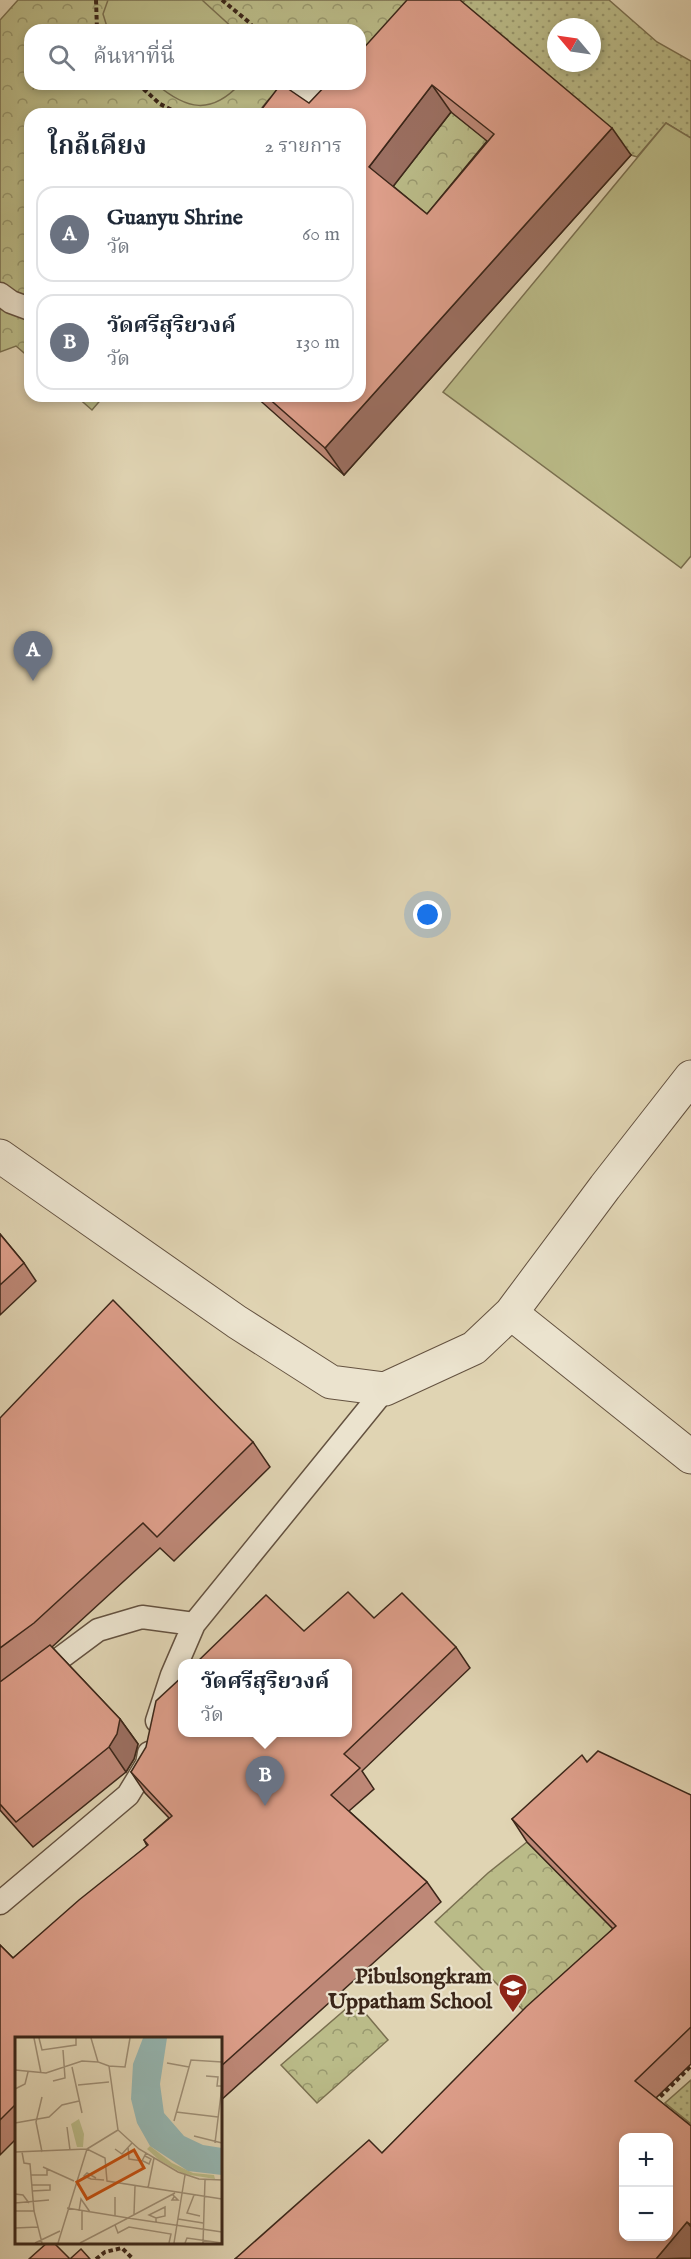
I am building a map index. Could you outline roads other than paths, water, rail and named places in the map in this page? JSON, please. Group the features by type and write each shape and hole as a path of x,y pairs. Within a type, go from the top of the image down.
{"street":[{"path":"5,1166 237,1323 331,1382 385,1389 474,1348 511,1313 605,1186 691,1077"},
{"path":"511,1313 691,1457"}],"lane":[{"path":"278,108 287,99 299,96 331,101 344,97 350,90"},
{"path":"0,294 11,302 24,307"},
{"path":"179,1659 194,1624 385,1389"},
{"path":"0,1703 98,1630 142,1617 194,1624"},
{"path":"0,1903 128,1795 147,1764 157,1721 178,1662"}],"place":[{"name":"Guanyu Shrine","path":"33,681"},
{"name":"วัดศรีสุริยวงค์","path":"265,1806"},
{"name":"Pibulsongkram Uppatham School","path":"513,2014"}]}
